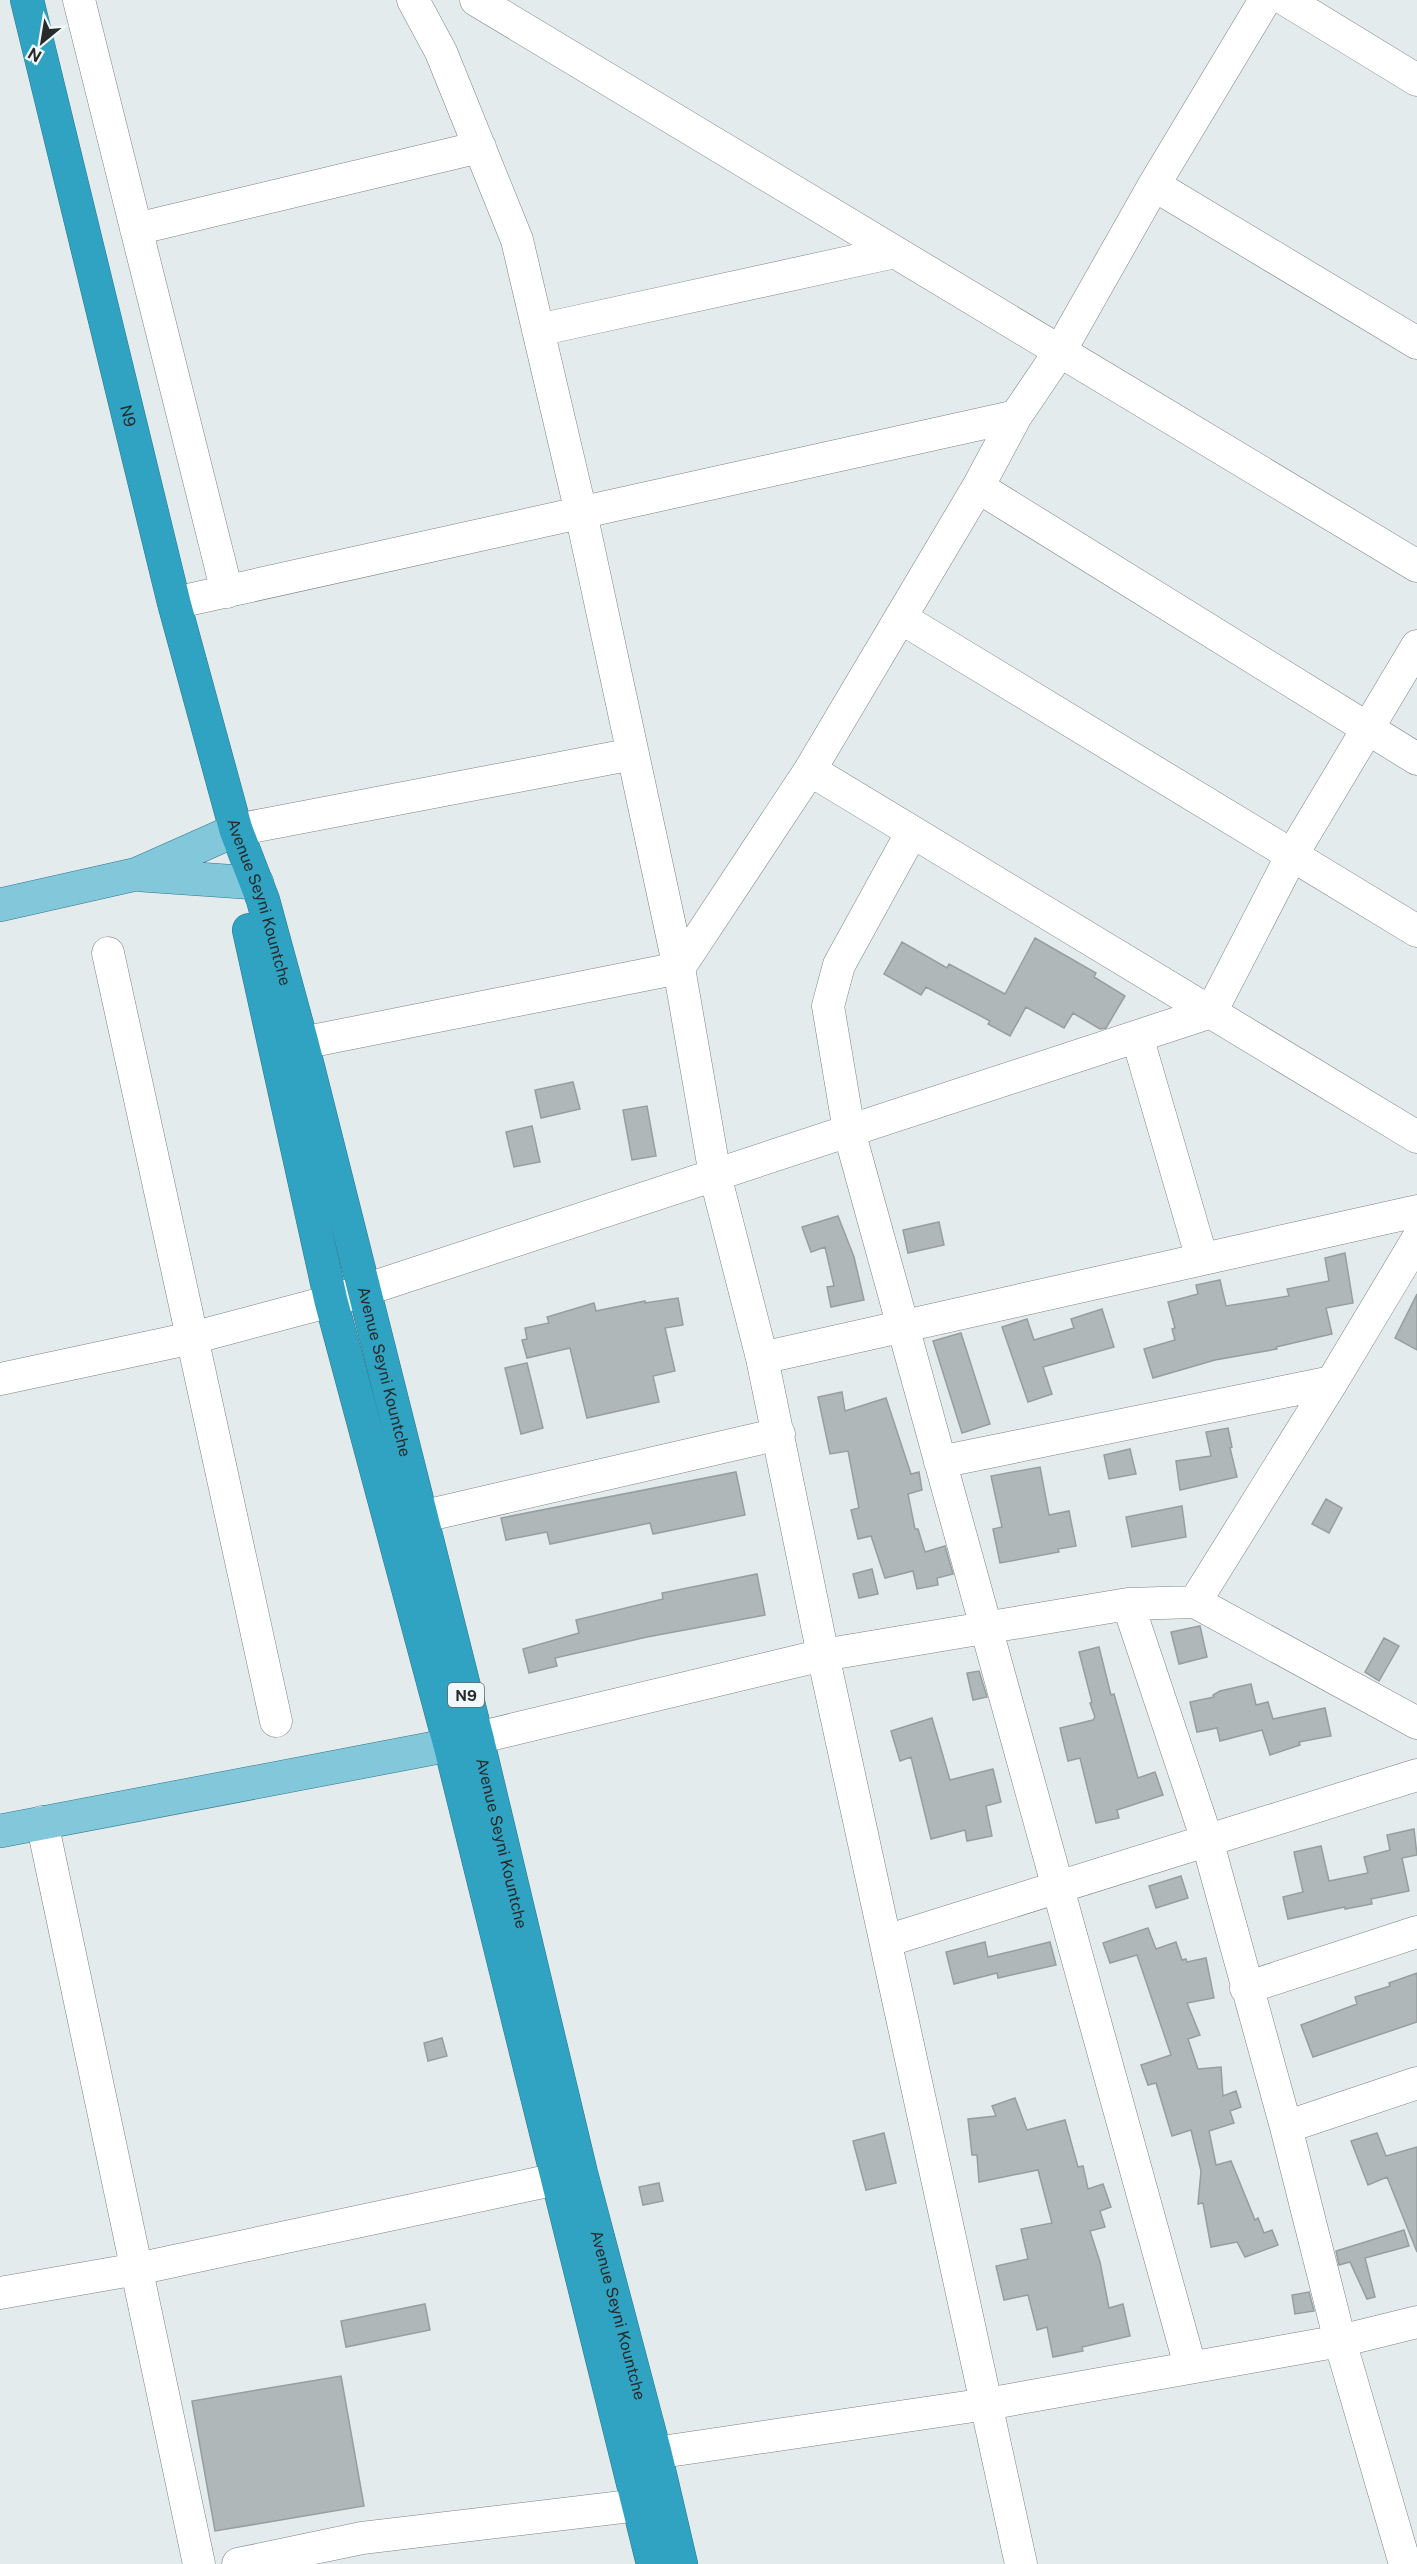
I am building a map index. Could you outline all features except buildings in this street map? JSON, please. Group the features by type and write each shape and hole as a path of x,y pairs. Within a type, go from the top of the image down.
{"highway":[{"name":"N9","path":"27,0 174,603 236,830"},
{"name":"Avenue Seyni Kountche","path":"236,830 331,1301 463,1741 581,2172 641,2456 639,2505 653,2564"},
{"name":"Avenue Seyni Kountche","path":"248,883 303,1043 420,1517 463,1741 557,2179 641,2456 681,2564"}],"main road":[{"path":"0,905 136,874 236,830"},
{"path":"136,874 248,883"},
{"path":"0,1831 463,1741"}],"street":[{"path":"79,0 227,592"},
{"path":"413,0 441,52 517,240 581,513 679,968 716,1175 779,1434 823,1655 1021,2564"},
{"path":"476,0 1417,566"},
{"path":"303,1043 679,968 810,770 978,487 1016,416 1060,351 1154,185 1265,0"},
{"path":"1286,0 1417,80"},
{"path":"136,229 480,147"},
{"path":"1154,185 1417,343"},
{"path":"538,330 895,252"},
{"path":"174,603 1016,416"},
{"path":"978,487 1417,759"},
{"path":"901,618 1417,931"},
{"path":"0,1379 192,1338 331,1301 1210,1012 1292,855 1417,646"},
{"path":"236,830 633,754"},
{"path":"810,770 1417,1137"},
{"path":"912,831 839,965 828,1006 849,1131 1190,2366"},
{"path":"108,953 276,1720"},
{"path":"1137,1036 1202,1259"},
{"path":"762,1358 1417,1211"},
{"path":"1195,1602 1417,1240"},
{"path":"940,1462 1332,1382"},
{"path":"420,1517 779,1434"},
{"path":"463,1741 823,1655 1128,1604 1195,1602 1417,1723"},
{"path":"1128,1604 1207,1840 1286,2127 1340,2341 1405,2564"},
{"path":"886,1941 1417,1775"},
{"path":"42,1822 199,2564"},
{"path":"1246,1988 1417,1932"},
{"path":"1286,2127 1417,2083"},
{"path":"0,2293 137,2269 557,2179"},
{"path":"641,2456 987,2404 1340,2341 1417,2322"},
{"path":"238,2564 357,2551 639,2505"}]}
